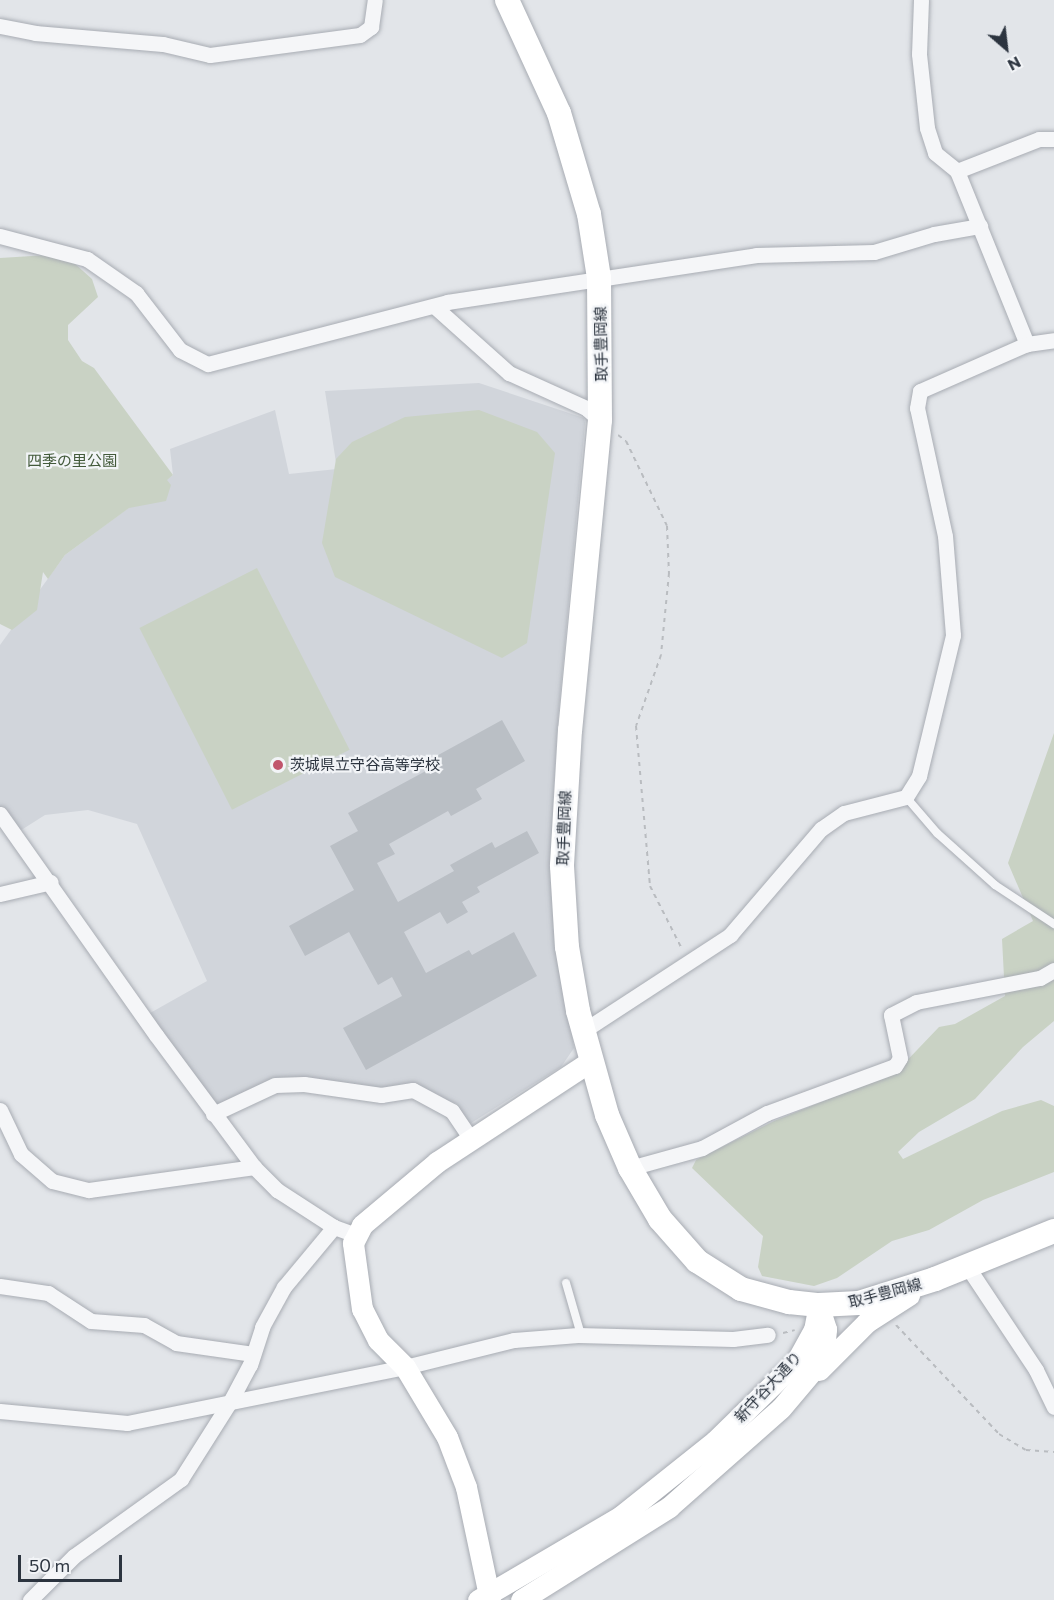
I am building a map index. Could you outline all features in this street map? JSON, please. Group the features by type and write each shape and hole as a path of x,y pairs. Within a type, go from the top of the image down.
{"main road":[{"name":"取手豊岡線","path":"507,0 560,113 589,214 599,278 600,420 562,826 567,947 583,1030 607,1115 630,1168 675,1240 722,1280 759,1295 819,1305 859,1303 936,1279 1054,1231"}],"street":[{"path":"0,26 35,33 163,44 210,55 360,34 371,27 375,0"},
{"path":"921,0 919,54 927,128 935,153 957,171 1027,344"},
{"path":"957,171 1039,139 1054,139"},
{"path":"0,236 87,259 136,293 180,350 208,364 434,306 599,278 756,255 874,252 980,226"},
{"path":"434,306 508,373 586,408 600,420"},
{"path":"583,1030 730,935 821,829 844,813 906,797 920,776 953,635 945,536 917,408 920,391 1027,344 1054,340"},
{"path":"0,814 51,882 213,1114 254,1167 277,1190 334,1227 356,1234"},
{"path":"0,894 51,882"},
{"path":"630,1168 702,1148 766,1113 895,1066 900,1058 891,1015 916,1002 1040,978 1054,970"},
{"path":"486,1598 466,1487 447,1437 405,1367 378,1340 362,1309 353,1254 356,1234 362,1225 470,1138 591,1061"},
{"path":"213,1114 275,1085 303,1084 381,1095 413,1090 452,1111 470,1138"},
{"path":"0,1110 21,1155 52,1181 89,1190 254,1167"},
{"path":"30,1600 74,1556 182,1479 231,1400 254,1354 262,1327 284,1287 334,1227"},
{"path":"967,1266 1036,1370 1054,1407"},
{"path":"795,1394 880,1312 936,1279"},
{"path":"0,1286 48,1293 91,1321 144,1324 176,1343 254,1354"},
{"name":"新守谷大通り","path":"521,1600 669,1507 795,1394 824,1349 826,1329 819,1305"},
{"name":"新守谷大通り","path":"486,1598 621,1516 715,1441 796,1362 814,1330 819,1305"},
{"path":"0,1411 127,1423 231,1400 405,1367 514,1340 581,1335 733,1339 768,1335"}],"lane":[{"path":"906,797 938,833 995,885 1054,924"},
{"path":"566,1283 581,1335"}],"path":[{"path":"600,420 626,441 667,526 669,573 661,655 636,726 650,886 689,963"},
{"path":"880,1312 900,1328 999,1434 1026,1450 1054,1452"}],"shaded area":[{"name":"茨城県立守谷高等学校","path":"479,383 584,418 585,423 558,720 552,822 552,901 574,1048 561,1067 468,1125 457,1104 413,1090 275,1085 213,1114 143,1017 207,981 137,824 88,810 45,815 15,834 0,814 0,645 65,555 173,475 170,449 275,410 289,474 337,469 325,391"}],"green space":[{"name":"四季の里公園","path":"64,254 92,279 98,297 68,325 68,340 82,361 94,368 173,475 167,480 171,485 166,501 129,508 65,555 48,579 43,572 37,610 12,630 0,624 0,258"},
{"path":"479,410 537,432 555,453 527,643 502,658 335,577 322,543 336,459 352,442 405,417"},
{"path":"257,568 350,750 232,810 139,628"},
{"path":"1054,733 1054,1021 1023,1047 975,1099 919,1132 898,1152 903,1159 1002,1111 1041,1100 1054,1106 1054,1172 983,1200 929,1230 892,1241 837,1278 814,1286 762,1276 758,1267 763,1236 692,1168 696,1160 774,1121 896,1072 939,1027 955,1024 1005,996 1002,939 1033,921 1008,863"}],"building":[{"path":"502,720 525,761 476,789 482,799 451,816 448,811 389,844 395,854 377,863 398,902 454,871 450,865 492,842 495,848 527,831 539,853 477,887 480,892 462,902 468,912 447,924 440,912 404,932 426,973 469,950 472,955 514,932 537,976 366,1070 343,1028 402,996 392,977 378,985 349,932 305,956 289,926 354,890 330,846 358,831 348,813 435,766 431,759"}],"place":[{"name":"茨城県立守谷高等学校","path":"278,765"}]}
